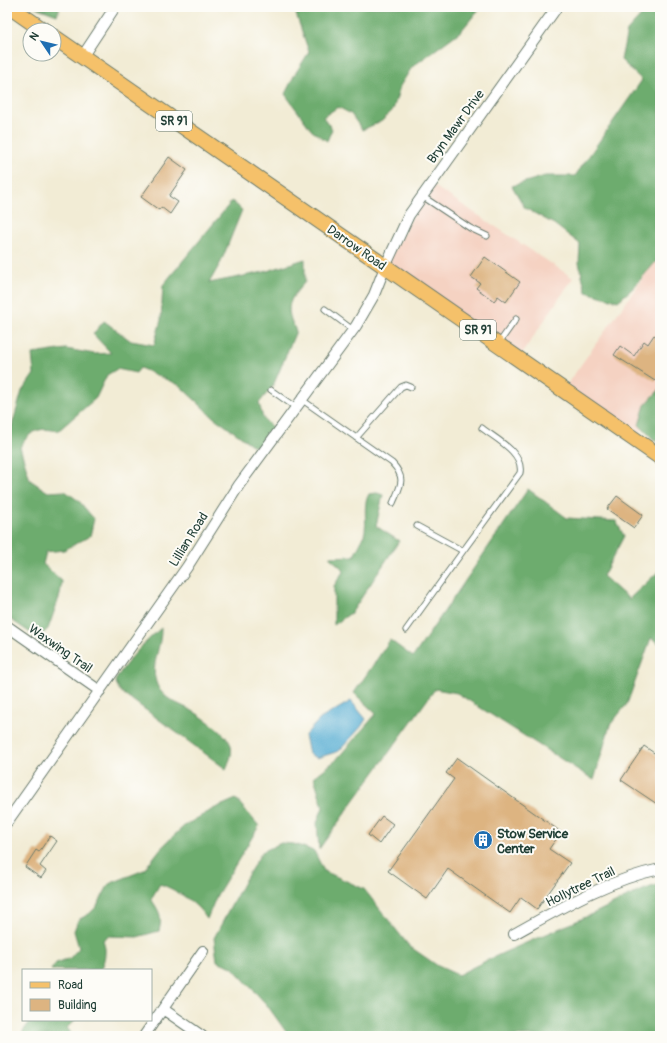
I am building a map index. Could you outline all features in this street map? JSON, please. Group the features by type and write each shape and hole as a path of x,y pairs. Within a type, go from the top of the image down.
{"main road":[{"path":"10,7 32,22"},
{"name":"Darrow Road","path":"62,43 660,457"}],"street":[{"path":"82,57 115,7"},
{"name":"Bryn Mawr Drive","path":"385,267 409,215 557,7"},
{"name":"Lillian Road","path":"7,822 187,567 228,500 353,330 374,295 385,267"},
{"name":"Waxwing Trail","path":"7,626 100,691"},
{"name":"Hollytree Trail","path":"514,934 582,897 619,880 660,869"},
{"path":"144,1036 203,951"},
{"path":"162,1009 202,1036"}],"lane":[{"path":"422,196 470,228 487,236"},
{"path":"325,308 353,330"},
{"path":"498,344 516,319"},
{"path":"356,438 402,388 406,385 412,387"},
{"path":"271,390 298,403 356,438 399,470 402,476 401,484 393,503"},
{"path":"406,630 520,473 521,467 519,459 482,428"},
{"path":"417,526 463,551"}],"shaded area":[{"path":"431,184 573,278 519,358 385,267"},
{"path":"660,254 660,403 635,440 563,390"}],"green space":[{"path":"35,7 60,7 57,15"},
{"path":"481,7 461,31 412,67 400,86 393,110 382,121 362,130 351,114 338,107 323,117 332,129 327,141 312,131 285,94 295,74 309,52 294,8"},
{"path":"649,7 660,7 660,257 632,289 618,301 586,292 579,263 580,244 554,224 525,208 512,186 545,176 575,176 642,80 621,60 627,31"},
{"path":"232,201 242,210 221,262 209,283 264,272 305,259 305,282 295,294 289,310 292,323 296,331 273,386 259,403 263,418 274,429 266,443 255,447 213,417 179,385 140,368 136,373 117,369 107,375 96,398 58,431 45,429 32,433 20,447 30,480 48,492 65,491 79,501 94,519 90,536 64,550 46,552 43,564 62,581 60,595 48,629 38,638 7,617 7,435 11,429 22,391 34,374 32,354 66,349 95,354 111,353 93,334 104,321 131,341 154,345 161,320 163,285"},
{"path":"660,389 660,442 653,439 639,425 645,405"},
{"path":"528,489 567,518 616,521 624,536 603,576 629,599 660,570 660,644 651,638 627,704 610,725 594,780 457,693 435,689 319,849 317,823 323,807 314,777 336,760 376,714 354,693 390,640 413,657"},
{"path":"377,493 383,495 376,526 399,541 352,612 334,625 334,586 344,570 329,557 354,556 364,535 367,498 369,494"},
{"path":"161,628 160,642 154,669 156,682 163,694 168,698 200,716 226,737 231,746 231,752 226,769 120,691 115,681 136,653"},
{"path":"236,799 259,826 217,895 207,919 192,902 160,884 151,899 160,914 161,921 159,931 137,937 108,936 103,940 105,955 100,969 52,969 56,963 70,958 79,948 74,931 78,920 89,914 97,906 109,884 144,870 161,848 184,826 213,809"},
{"path":"281,843 294,844 314,851 324,871 364,889 409,946 438,966 458,975 633,894 660,884 660,1036 289,1036 267,1005 232,967 217,961 214,938 246,878 262,852"},
{"path":"30,1021 74,1021 67,1028 71,1033 66,1036 20,1036"}],"water":[{"path":"351,701 366,719 361,727 339,751 317,758 309,754 305,735 320,719"}],"building":[{"path":"169,157 187,170 169,196 178,202 170,214 161,207 159,210 141,197"},
{"path":"485,257 520,282 506,302 498,296 494,301 476,288 480,283 471,277"},
{"path":"654,335 660,339 660,374 655,381 614,355 620,346 634,356 644,341 648,344"},
{"path":"617,496 643,515 634,528 607,509"},
{"path":"644,746 660,757 660,806 621,780"},
{"name":"Stow Service Center","path":"457,758 561,832 549,849 570,863 537,909 521,897 510,913 448,869 427,899 388,871 454,779 446,773"},
{"path":"382,816 393,824 379,844 368,835"},
{"path":"50,836 57,841 40,866 46,871 41,878 25,867 36,850 39,852"}],"place":[{"name":"Stow Service Center","path":"483,840"}]}
